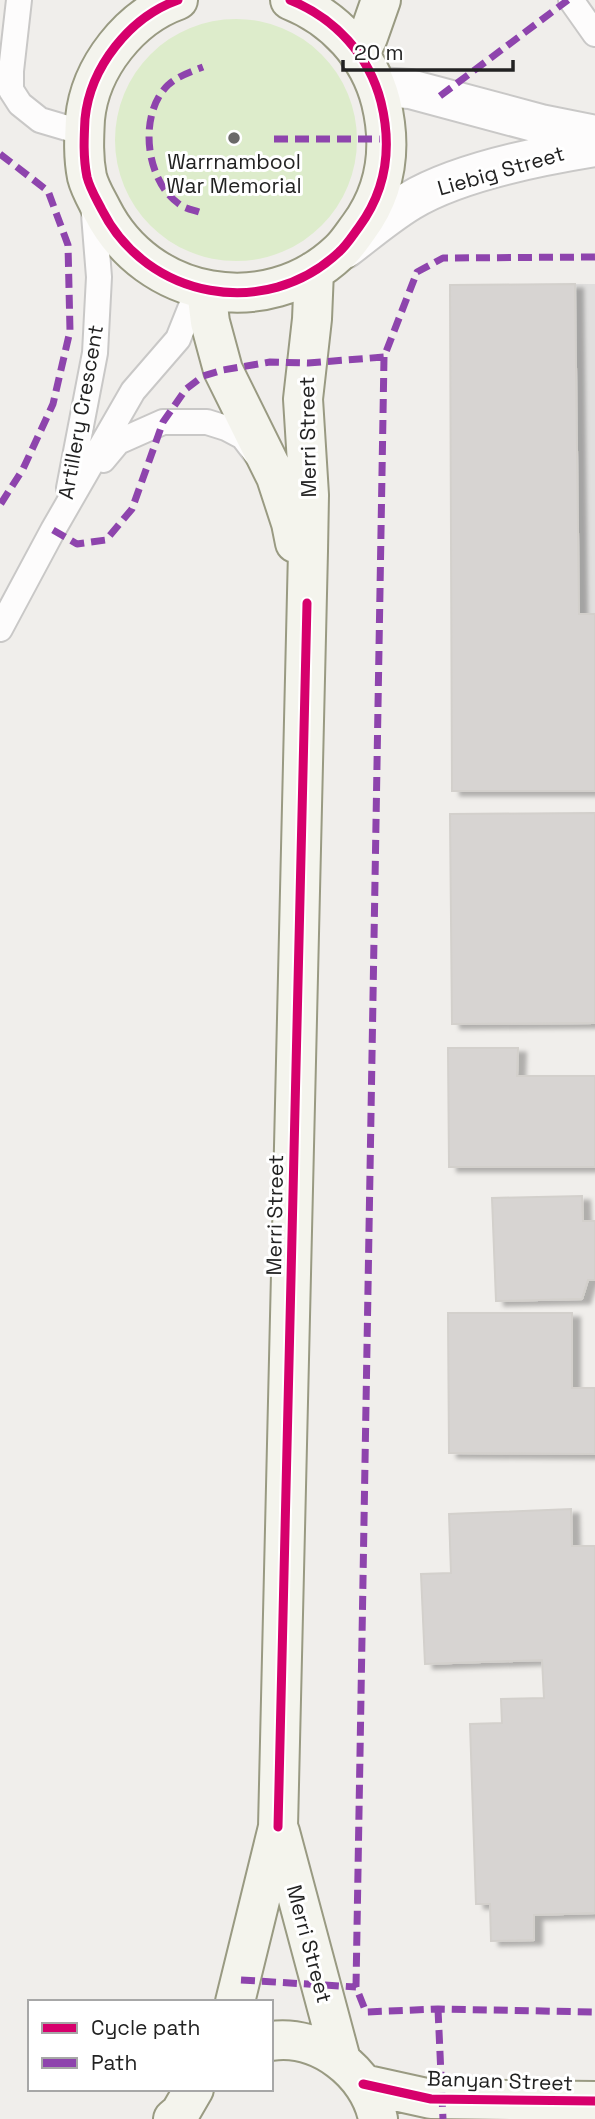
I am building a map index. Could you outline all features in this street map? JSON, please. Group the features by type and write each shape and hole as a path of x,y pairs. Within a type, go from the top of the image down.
{"street":[{"path":"174,1 139,23 114,47 97,76 86,110 84,133 87,178 113,231 140,260 172,279 221,293 254,292 285,285 327,261 370,212 381,186 387,157 387,126 377,87 367,65 350,42 330,22 290,0"},
{"path":"359,55 380,0"},
{"name":"Liebig Street","path":"377,87 410,89 517,119 595,135"},
{"name":"Liebig Street","path":"327,261 410,201 435,189 508,165 595,147"},
{"name":"Merri Street","path":"235,2000 278,1827 309,495 303,399 312,319 327,261"},
{"name":"Merri Street","path":"202,289 223,370 264,450 291,523 307,603"},
{"name":"Merri Street","path":"278,1827 352,2072 376,2108 378,2119"},
{"name":"Banyan Street","path":"273,2040 312,2045 352,2072 431,2099 595,2101"},
{"path":"173,2119 180,2113 193,2091"},
{"path":"183,2119 184,2109 193,2091"}],"lane":[{"path":"19,0 10,71 11,90 20,104 40,120 84,133"},
{"path":"572,0 595,34"},
{"name":"Artillery Crescent","path":"64,509 95,352 99,277 92,189"},
{"name":"Artillery Crescent","path":"0,629 64,509 133,391 178,339 202,289"},
{"path":"64,509 118,442 163,422 207,422 243,437 258,456 291,523"}],"green space":[{"path":"224,19 248,19 293,33 322,54 337,73 348,94 355,116 355,164 348,186 337,207 322,226 293,247 271,256 248,261 224,261 179,247 159,234 142,217 129,197 120,175 115,152 115,128 129,83 142,63 159,46 179,33 201,24"}],"shaded area":[{"path":"575,284 595,284 595,614 579,614"}],"building":[{"path":"575,284 579,614 595,614 595,791 452,791 450,285"},
{"path":"595,813 595,1023 452,1024 450,814"},
{"path":"448,1048 518,1048 517,1076 595,1076 595,1167 449,1167"},
{"path":"582,1196 583,1221 595,1221 595,1280 588,1280 582,1299 496,1301 492,1198"},
{"path":"448,1313 572,1313 572,1388 595,1388 595,1454 449,1453"},
{"path":"571,1509 572,1546 595,1546 595,1913 534,1915 534,1940 491,1941 490,1904 476,1904 470,1724 502,1723 501,1699 544,1698 542,1660 425,1664 421,1574 451,1573 449,1514"}],"marked path":[{"path":"440,96 568,0"},
{"path":"199,212 179,204 159,179 153,163 149,129 158,97 168,85 203,67"},
{"path":"274,139 386,139"},
{"path":"0,154 48,191 68,245 70,331 53,404 23,469 0,505"},
{"path":"53,530 77,544 106,540 132,509 163,422 186,389 203,376 270,362 308,363 384,357 417,272 443,258 595,257"},
{"path":"384,357 356,1987 366,2012 438,2009 595,2012"},
{"path":"241,1980 356,1987"},
{"path":"438,2009 443,2119"}],"cycle path":[{"path":"178,0 144,18 115,46 104,63 88,100 85,119 84,155 87,177 102,210 122,240 148,264 178,281 210,290 244,292 278,287 310,274 339,252 368,213 376,198 385,167 384,119 381,102 368,69 348,40 335,28 322,17 290,0"},
{"path":"278,1827 307,603"},
{"path":"363,2084 431,2099 595,2101"}],"place":[{"name":"Warrnambool War Memorial","path":"234,138"}]}
